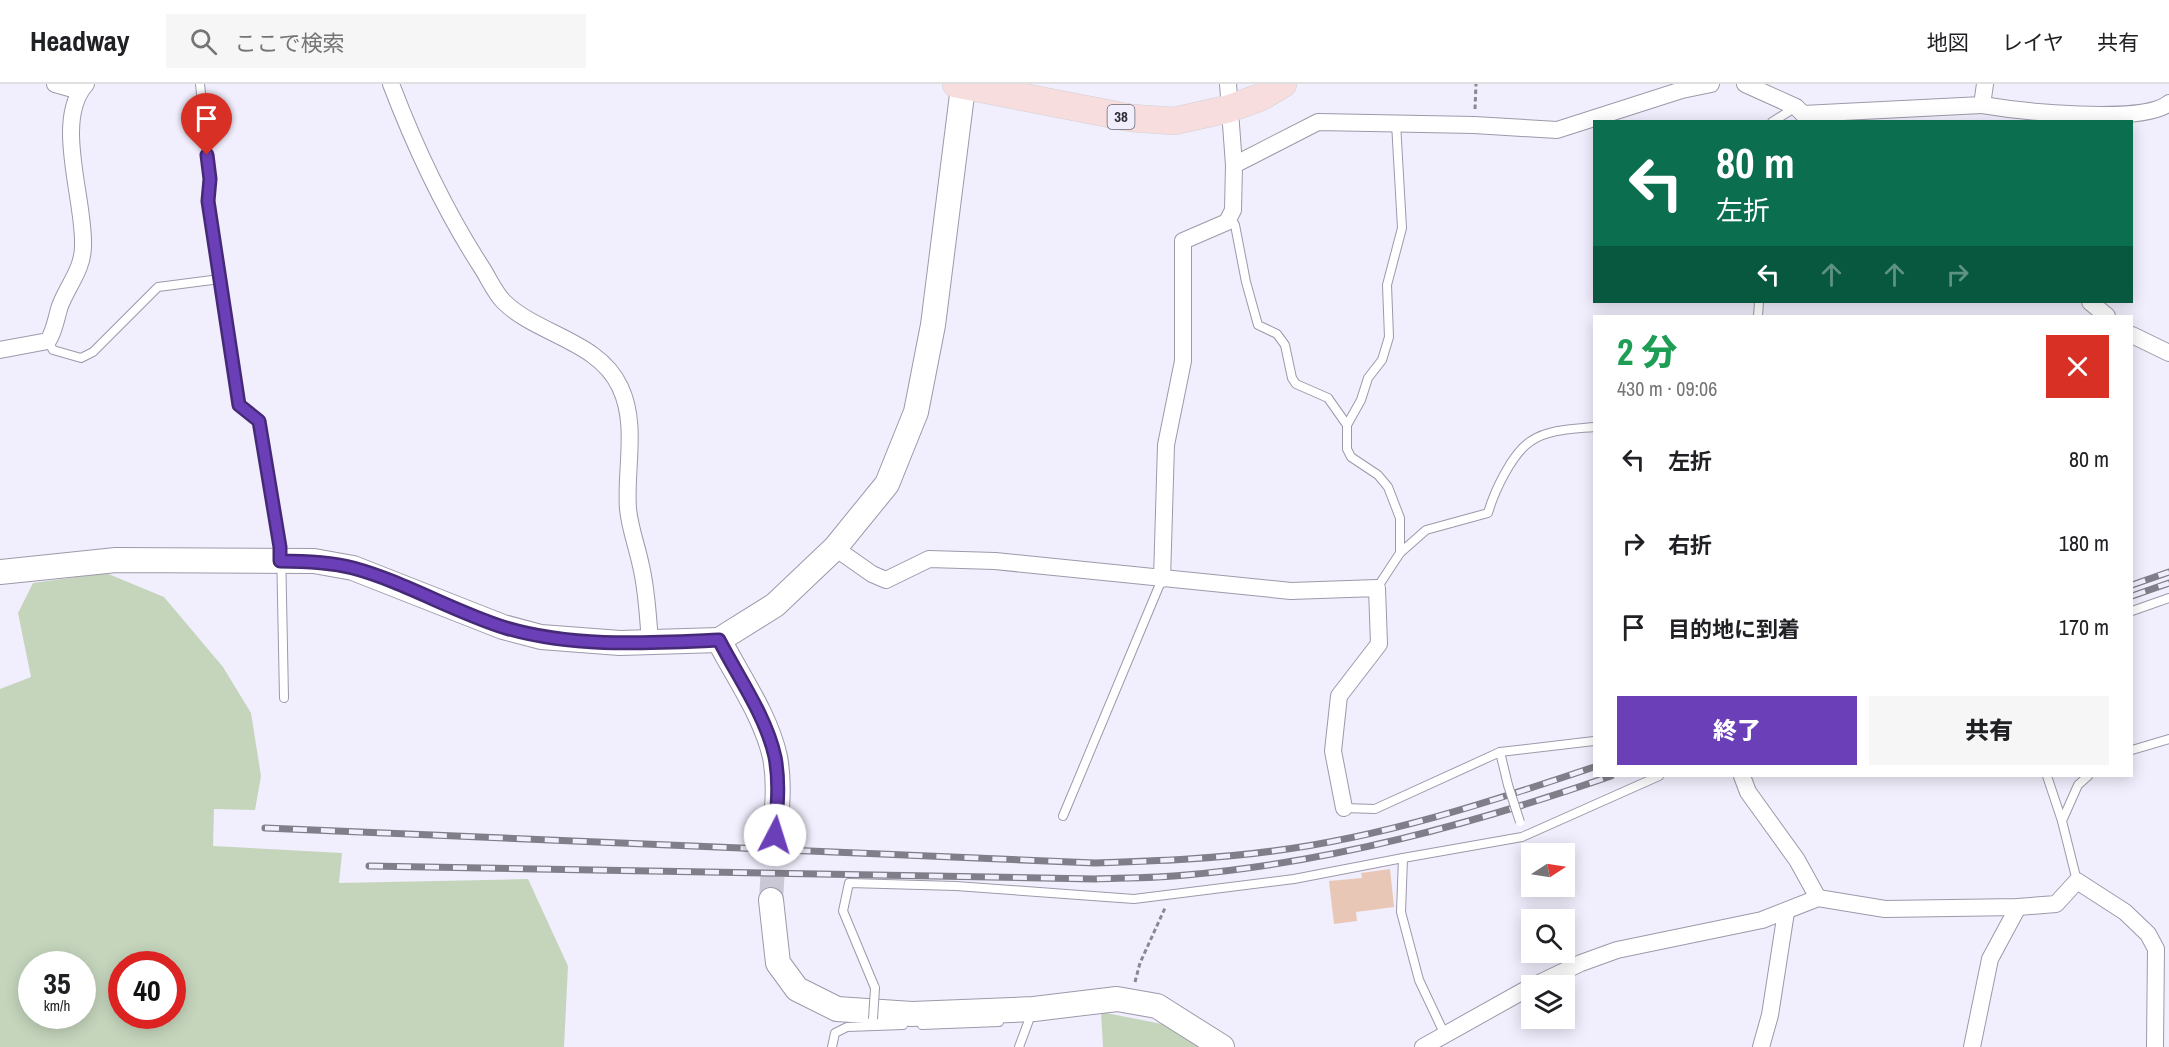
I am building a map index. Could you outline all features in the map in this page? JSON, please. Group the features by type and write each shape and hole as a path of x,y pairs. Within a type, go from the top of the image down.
{"main road":[{"name":"38","path":"959,85 1131,118 1174,121 1228,97 1261,97 1283,84"}],"street":[{"path":"0,350 48,340 60,305 81,266 83,247 70,121 83,88 55,84"},
{"path":"391,84 448,208 471,251 502,300 534,323 586,351 608,369 620,385 628,423 631,466 628,506 632,540 641,565 646,594 650,643"},
{"path":"1234,165 1318,122 1474,125 1557,130 1710,84"},
{"path":"1745,84 1803,114 1982,105 2024,112 2090,114 2148,111 2163,108 2169,103"},
{"path":"1982,105 1985,84"},
{"path":"0,572 116,560 314,561 353,568 503,627 541,637 650,643 719,640 775,605 835,548 887,484 916,412 933,325 959,85"},
{"path":"1162,579 1166,445 1183,361 1182,241 1227,222 1233,210 1234,165 1228,97"},
{"path":"2091,303 2106,315"},
{"path":"2133,335 2169,353"},
{"path":"835,548 872,574 886,580 929,559 995,561 1291,591 1377,588 1379,644 1339,696 1333,751 1344,808"},
{"path":"719,640 765,729 775,757 778,792 775,835"},
{"path":"1742,777 1748,792 1797,860 1818,898"},
{"path":"1555,975 1617,950 1718,931 1786,912 1818,898 1886,909 2018,907 2056,904 2077,881 2124,912 2148,934 2156,949 2155,1047"},
{"path":"771,900 778,963 797,989 837,1010 1028,1016 1117,999 1157,1006 1222,1047"},
{"path":"1972,1047 1990,959 2018,907"},
{"path":"1761,1047 1770,1014 1786,912"},
{"path":"1423,1047 1521,992"}],"lane":[{"path":"200,84 210,179 208,201 239,405 259,421 280,547 284,698"},
{"path":"1780,120 1803,114"},
{"path":"1396,123 1402,228 1387,285 1389,337 1382,360 1368,378 1361,400 1347,425 1347,450 1351,457 1378,475 1396,502 1400,518 1400,553"},
{"path":"1230,217 1235,225 1246,282 1258,325 1277,334 1285,345 1292,378 1296,384 1328,398 1347,425"},
{"path":"48,340 53,350 81,358 93,352 159,287 220,279"},
{"path":"1377,588 1400,553 1426,530 1488,513 1497,483 1530,441 1556,431 1593,427"},
{"path":"1063,816 1162,579"},
{"path":"2133,611 2169,598"},
{"path":"2133,750 2169,739"},
{"path":"1344,808 1376,809 1500,752 1593,741"},
{"path":"1500,752 1520,822 1522,837"},
{"path":"873,1022 875,988 843,911 849,883 956,886 1134,899 1294,879 1522,837 1657,777"},
{"path":"2047,777 2062,821 2077,881"},
{"path":"2062,821 2078,785 2087,777"},
{"path":"1403,858 1401,912 1419,980 1445,1035"},
{"path":"1019,1047 1028,1016"},
{"path":"832,1047 835,1033 847,1027 873,1022 961,1026 1005,1021"}],"path":[{"path":"1474,125 1476,84"},
{"path":"1130,1001 1140,963 1170,894"}],"green space":[{"path":"106,573 164,597 223,667 251,713 261,776 255,810 214,809 213,846 342,853 339,883 528,879 568,966 564,1047 0,1047 0,689 31,677 18,613 33,583"},
{"path":"1101,1012 1162,1024 1203,1047 1103,1047"}],"building":[{"path":"1390,869 1394,907 1356,912 1357,921 1334,924 1329,881 1362,878 1361,873"}],"tunnel":[{"path":"771,900 775,835"}],"railway":[{"path":"2133,585 2169,572"},
{"path":"2133,596 2169,583"},
{"path":"265,828 1095,863 1207,858 1251,854 1355,837 1436,817 1593,767"},
{"path":"369,866 1095,879 1175,876 1295,861 1402,839 1507,810 1608,777"}],"route":[{"path":"207,155 210,179 208,201 239,405 259,421 280,547 280,561 314,561 353,568 503,627 541,637 620,643 719,640 765,729 775,757 778,792 775,835"}]}
